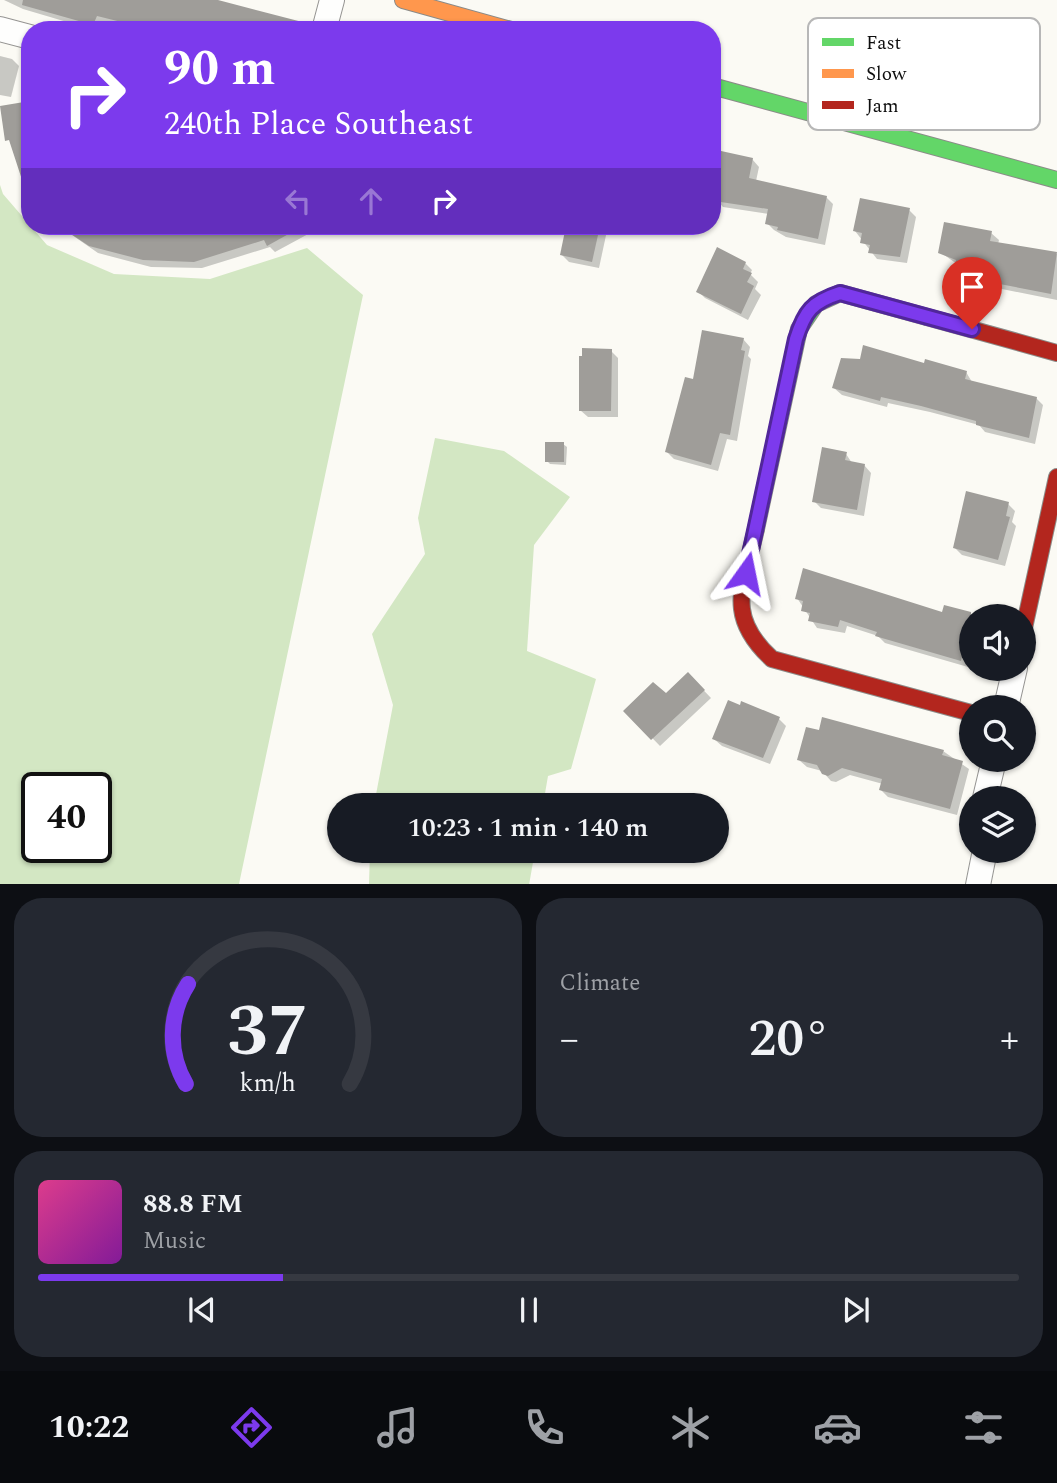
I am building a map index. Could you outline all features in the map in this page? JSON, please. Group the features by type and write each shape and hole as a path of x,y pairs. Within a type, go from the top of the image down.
{"street":[{"path":"326,21 332,0"},
{"path":"403,0 479,21"},
{"path":"0,29 21,35"},
{"path":"721,88 808,112"},
{"path":"873,130 1057,180"},
{"path":"959,710 772,659 749,639 740,621 741,599 796,339 803,317 819,300 840,293 1057,353"},
{"path":"1029,604 1057,477"},
{"path":"978,884 982,863"}],"green space":[{"path":"0,185 3,194 21,215 21,235 38,235 47,245 114,274 210,279 307,248 363,295 239,884 0,884"},
{"path":"435,438 504,451 570,497 534,545 527,651 596,679 571,769 548,776 545,793 376,793 393,705 372,634 425,554 418,518"},
{"path":"370,863 533,863 529,884 369,884"}],"building":[{"path":"23,0 218,0 298,21 117,21 97,16 95,21 79,21 22,5"},
{"path":"21,102 21,177 9,140 5,141 0,106"},
{"path":"721,151 753,158 749,178 827,196 818,239 777,230 778,227 765,224 768,209 721,202"},
{"path":"860,198 910,208 900,257 868,253 870,245 860,243 862,233 853,231"},
{"path":"944,222 992,231 990,241 1057,252 1051,294 953,275 956,260 938,253"},
{"path":"72,235 287,235 267,246 264,240 194,262 143,260 89,246"},
{"path":"564,235 598,235 592,262 560,255"},
{"path":"717,247 746,262 743,269 752,273 747,282 754,286 741,314 696,292"},
{"path":"702,330 744,338 741,350 745,351 730,435 720,433 711,465 665,452 685,377 693,379"},
{"path":"863,345 924,363 925,359 967,371 965,379 1037,397 1029,438 976,425 976,421 921,406 881,397 880,401 832,388 841,358 860,359"},
{"path":"582,348 612,349 611,411 579,411 579,356 582,356"},
{"path":"545,442 564,442 564,462 545,462"},
{"path":"822,447 847,452 845,460 865,464 857,510 812,502"},
{"path":"966,491 1009,502 1006,516 1010,517 998,560 953,548"},
{"path":"803,568 942,612 944,605 959,609 959,660 875,636 877,632 840,620 838,627 808,621 810,613 801,611 803,601 795,599"},
{"path":"688,672 705,690 651,740 623,711 653,682 666,693"},
{"path":"728,700 740,705 741,701 780,717 763,758 712,739"},
{"path":"822,717 944,750 942,755 959,760 960,772 950,809 879,790 882,779 842,768 828,776 822,774 817,765 797,760 806,727 819,730"}],"traffic: fast":[{"path":"721,88 808,112"},
{"path":"873,130 1057,180"},
{"path":"756,529 799,329 816,304 840,293 927,317"}],"traffic: slow":[{"path":"403,0 479,21"}],"traffic: jam":[{"path":"927,317 1057,353"},
{"path":"1029,604 1057,477"},
{"path":"756,529 743,583 743,613 757,643 772,659 959,710"}],"route":[{"path":"746,573 803,317 819,300 840,293 972,329"}]}
